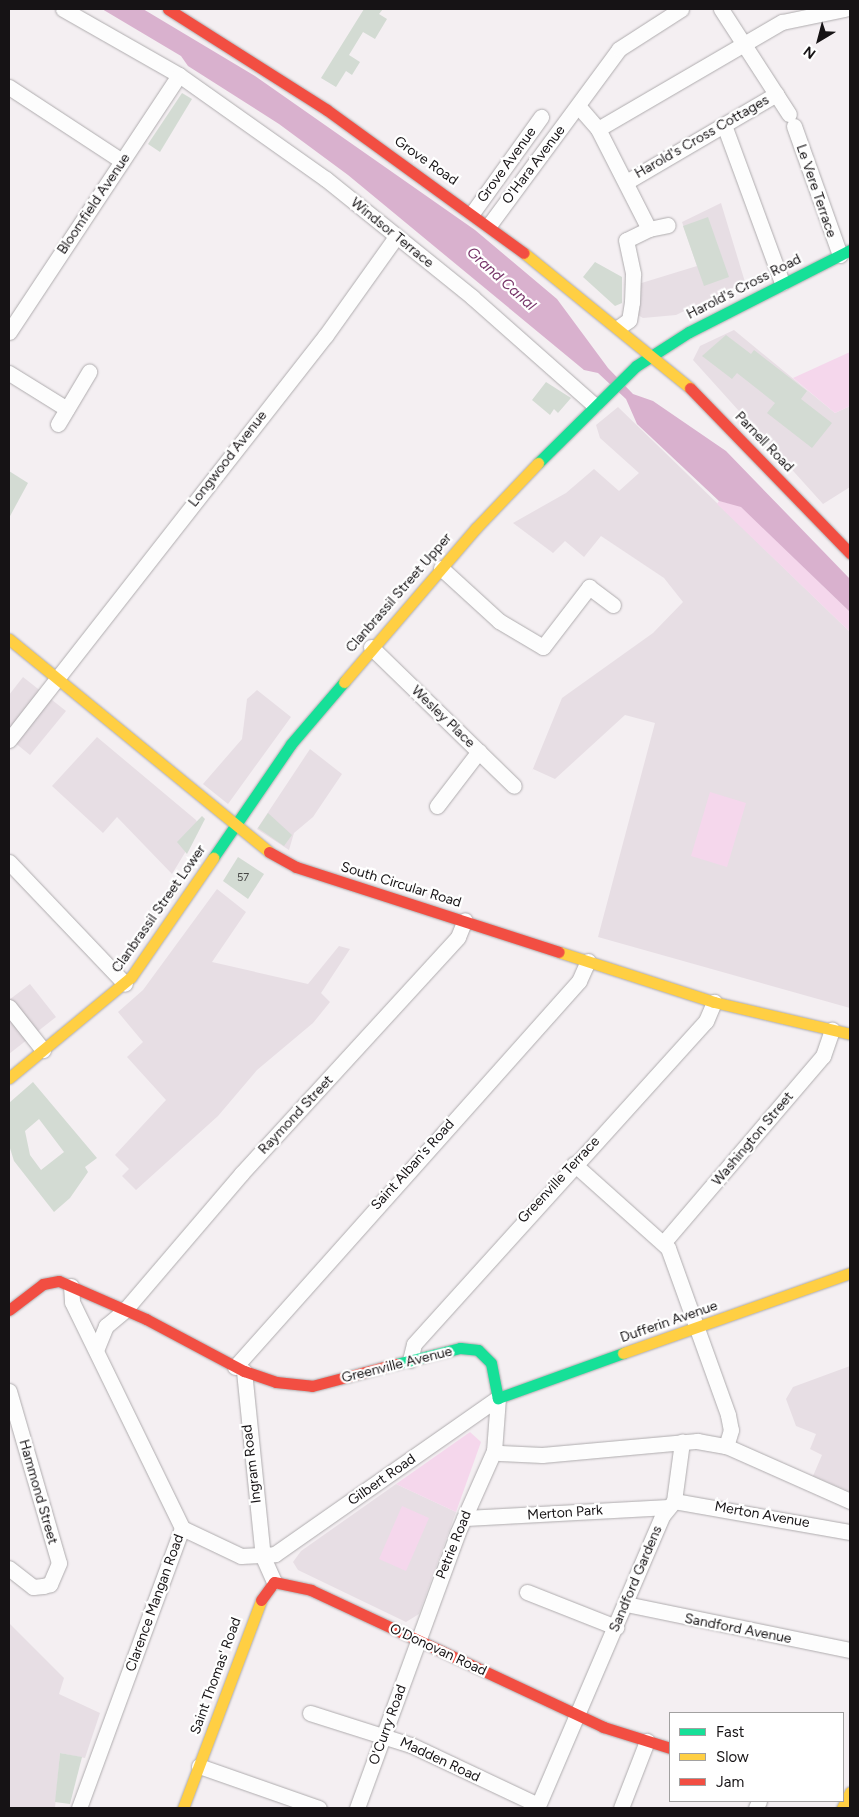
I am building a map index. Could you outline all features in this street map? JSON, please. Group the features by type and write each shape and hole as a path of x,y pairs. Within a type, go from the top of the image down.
{"main road":[{"name":"Grove Road","path":"168,9 250,57 490,224 653,354"},
{"name":"Harold's Cross Road","path":"626,376 653,354 782,283 845,252"},
{"name":"Parnell Road","path":"653,354 850,553"},
{"name":"Clanbrassil Street Upper","path":"234,827 291,744 371,647 441,568 594,405 626,376"},
{"name":"South Circular Road","path":"9,639 234,827 296,867 465,920 714,1002 850,1034"},
{"name":"Clanbrassil Street Lower","path":"9,1078 124,984 234,827"},
{"name":"Dufferin Avenue","path":"498,1398 850,1274"},
{"name":"Greenville Avenue","path":"9,1310 43,1284 59,1281 125,1310 239,1369 276,1382 312,1386 460,1348 478,1350 491,1363 498,1398"},
{"name":"O'Donovan Road","path":"274,1582 299,1585 578,1716 647,1742 669,1748"},
{"name":"Saint Thomas' Road","path":"183,1808 261,1600 274,1582"}],"street":[{"name":"Windsor Terrace","path":"63,9 179,76 326,179 472,297 594,405"},
{"path":"579,107 619,49 680,9"},
{"name":"Harold's Cross Cottages","path":"721,9 791,120"},
{"path":"598,129 782,22 845,9"},
{"name":"Bloomfield Avenue","path":"9,332 179,76"},
{"path":"9,87 122,161"},
{"name":"Harold's Cross Cottages","path":"628,181 776,94"},
{"name":"Harold's Cross Cottages","path":"579,107 598,129 628,181 648,229"},
{"name":"O'Hara Avenue","path":"490,224 579,107"},
{"name":"Grove Avenue","path":"473,212 541,117"},
{"name":"Le Vere Terrace","path":"791,120 845,252"},
{"path":"724,125 782,283"},
{"path":"619,327 629,320 632,302 633,274 626,240 648,229 668,225"},
{"name":"Longwood Avenue","path":"9,740 55,678 326,335 396,237"},
{"path":"58,424 89,372"},
{"path":"9,373 67,409"},
{"path":"441,568 499,621 543,647 589,587 613,605"},
{"name":"Wesley Place","path":"371,647 514,786"},
{"path":"437,806 478,751"},
{"path":"9,862 124,984"},
{"name":"Raymond Street","path":"125,1310 241,1174 458,937 465,920"},
{"name":"Saint Alban's Road","path":"239,1369 580,981 588,961"},
{"name":"Greenville Terrace","path":"410,1360 414,1344 574,1164 706,1021 714,1002"},
{"path":"9,1007 43,1050"},
{"name":"Washington Street","path":"664,1242 823,1056 832,1030"},
{"path":"574,1164 664,1242 731,1426 726,1446"},
{"name":"Clarence Mangan Road","path":"71,1286 72,1302 182,1528 79,1808"},
{"path":"96,1348 106,1326 125,1310"},
{"name":"Ingram Road","path":"239,1369 263,1557 274,1582"},
{"name":"Hammond Street","path":"9,1391 59,1562 50,1584 43,1586 33,1587 9,1568"},
{"name":"Greenville Avenue","path":"494,1451 498,1398"},
{"name":"Gilbert Road","path":"263,1557 291,1543 498,1398"},
{"path":"494,1451 542,1455 682,1442 726,1446 850,1501"},
{"name":"Sandford Gardens","path":"538,1806 670,1504 682,1442"},
{"name":"Petrie Road","path":"418,1641 464,1518 494,1451"},
{"name":"Merton Park","path":"464,1518 670,1504"},
{"name":"Merton Avenue","path":"670,1504 850,1532"},
{"path":"182,1528 241,1556 263,1557"},
{"path":"527,1592 616,1627"},
{"name":"Sandford Avenue","path":"626,1604 850,1650"},
{"name":"O'Curry Road","path":"358,1808 418,1641"},
{"name":"Madden Road","path":"310,1713 385,1736 538,1806"},
{"path":"621,1808 647,1742"},
{"path":"199,1766 319,1808"}],"shaded area":[{"path":"721,203 745,282 676,315 643,318 634,313 635,285 697,266 682,222"},
{"path":"734,330 835,413 850,406 850,487 823,504 693,360 700,346"},
{"path":"850,352 850,406 835,413 793,378"},
{"path":"618,407 850,632 850,1008 598,937 655,723 625,715 555,779 533,769 530,776 562,698 653,633 683,602 664,578 601,536 584,557 565,541 553,553 513,523 566,493 594,469 619,491 639,473 600,438 596,425"},
{"path":"719,501 741,506 850,612 850,632 717,504"},
{"path":"23,677 66,711 30,755 9,738 9,695"},
{"path":"257,690 291,717 228,804 203,784 242,739 247,699"},
{"path":"97,737 196,820 200,828 172,874 117,817 103,833 52,786"},
{"path":"310,749 342,774 313,817 294,833 289,850 257,829"},
{"path":"710,792 746,803 727,867 691,856"},
{"path":"217,889 246,912 212,962 308,984 339,946 350,949 321,993 330,1002 313,1023 257,1070 218,1116 136,1190 122,1176 129,1169 115,1155 166,1100 127,1057 143,1042 118,1012 143,990"},
{"path":"30,984 56,1017 9,1054 9,1000"},
{"path":"850,1366 850,1492 813,1476 822,1455 810,1449 816,1434 796,1426 786,1399 793,1387"},
{"path":"470,1432 481,1442 456,1512 396,1484"},
{"path":"396,1484 456,1512 419,1614 406,1622 298,1570 293,1562 301,1551"},
{"path":"402,1506 429,1518 406,1571 379,1559"},
{"path":"9,1623 64,1678 59,1694 100,1713 85,1758 60,1753 55,1808 9,1808"}],"water":[{"name":"Grand Canal","path":"102,9 143,9 255,76 475,230 557,299 608,368 633,394 653,401 726,451 850,579 850,612 741,507 719,501 637,424 626,399 598,373 584,370 348,175 279,124 188,66 181,56"}],"building":[{"path":"364,9 383,9 379,14 387,19 375,39 363,32 349,55 360,62 352,75 346,71 336,87 321,78"},
{"path":"182,93 192,99 160,152 148,144"},
{"path":"708,217 729,277 704,286 683,226"},
{"path":"595,262 622,277 622,303 615,306 583,277"},
{"path":"726,335 751,354 754,350 807,391 801,399 832,423 812,448 767,413 775,403 737,373 732,379 702,356"},
{"path":"546,382 571,398 558,413 554,409 550,415 532,400"},
{"path":"9,471 28,483 9,518"},
{"path":"268,813 292,835 284,846 258,828"},
{"path":"202,816 205,819 187,854 177,842"},
{"path":"238,857 264,874 248,899 223,881"},
{"path":"33,1082 97,1158 85,1167 88,1172 70,1198 54,1212 14,1161 9,1145 9,1103","holes":["39,1119 64,1152 41,1170 30,1155 25,1131"]},
{"path":"60,1753 82,1757 70,1804 55,1802"}],"traffic: fast":[{"path":"538,463 636,366 689,332 850,250"},
{"path":"213,858 291,744 344,682"},
{"path":"396,1364 460,1348 478,1350 491,1363 498,1398 623,1353"}],"traffic: slow":[{"path":"524,253 690,388"},
{"path":"344,682 476,528 538,463"},
{"path":"9,639 269,852"},
{"path":"9,1078 131,977 213,858"},
{"path":"559,952 714,1002 850,1034"},
{"path":"623,1353 850,1273"},
{"path":"183,1808 261,1600"},
{"path":"842,1808 850,1792"}],"traffic: jam":[{"path":"168,9 327,110 524,253"},
{"path":"690,388 850,553"},
{"path":"269,852 296,867 559,952"},
{"path":"9,1310 43,1284 59,1281 146,1319 244,1371 276,1382 312,1386 396,1364"},
{"path":"261,1600 274,1582 311,1590 603,1727 669,1748"}]}
